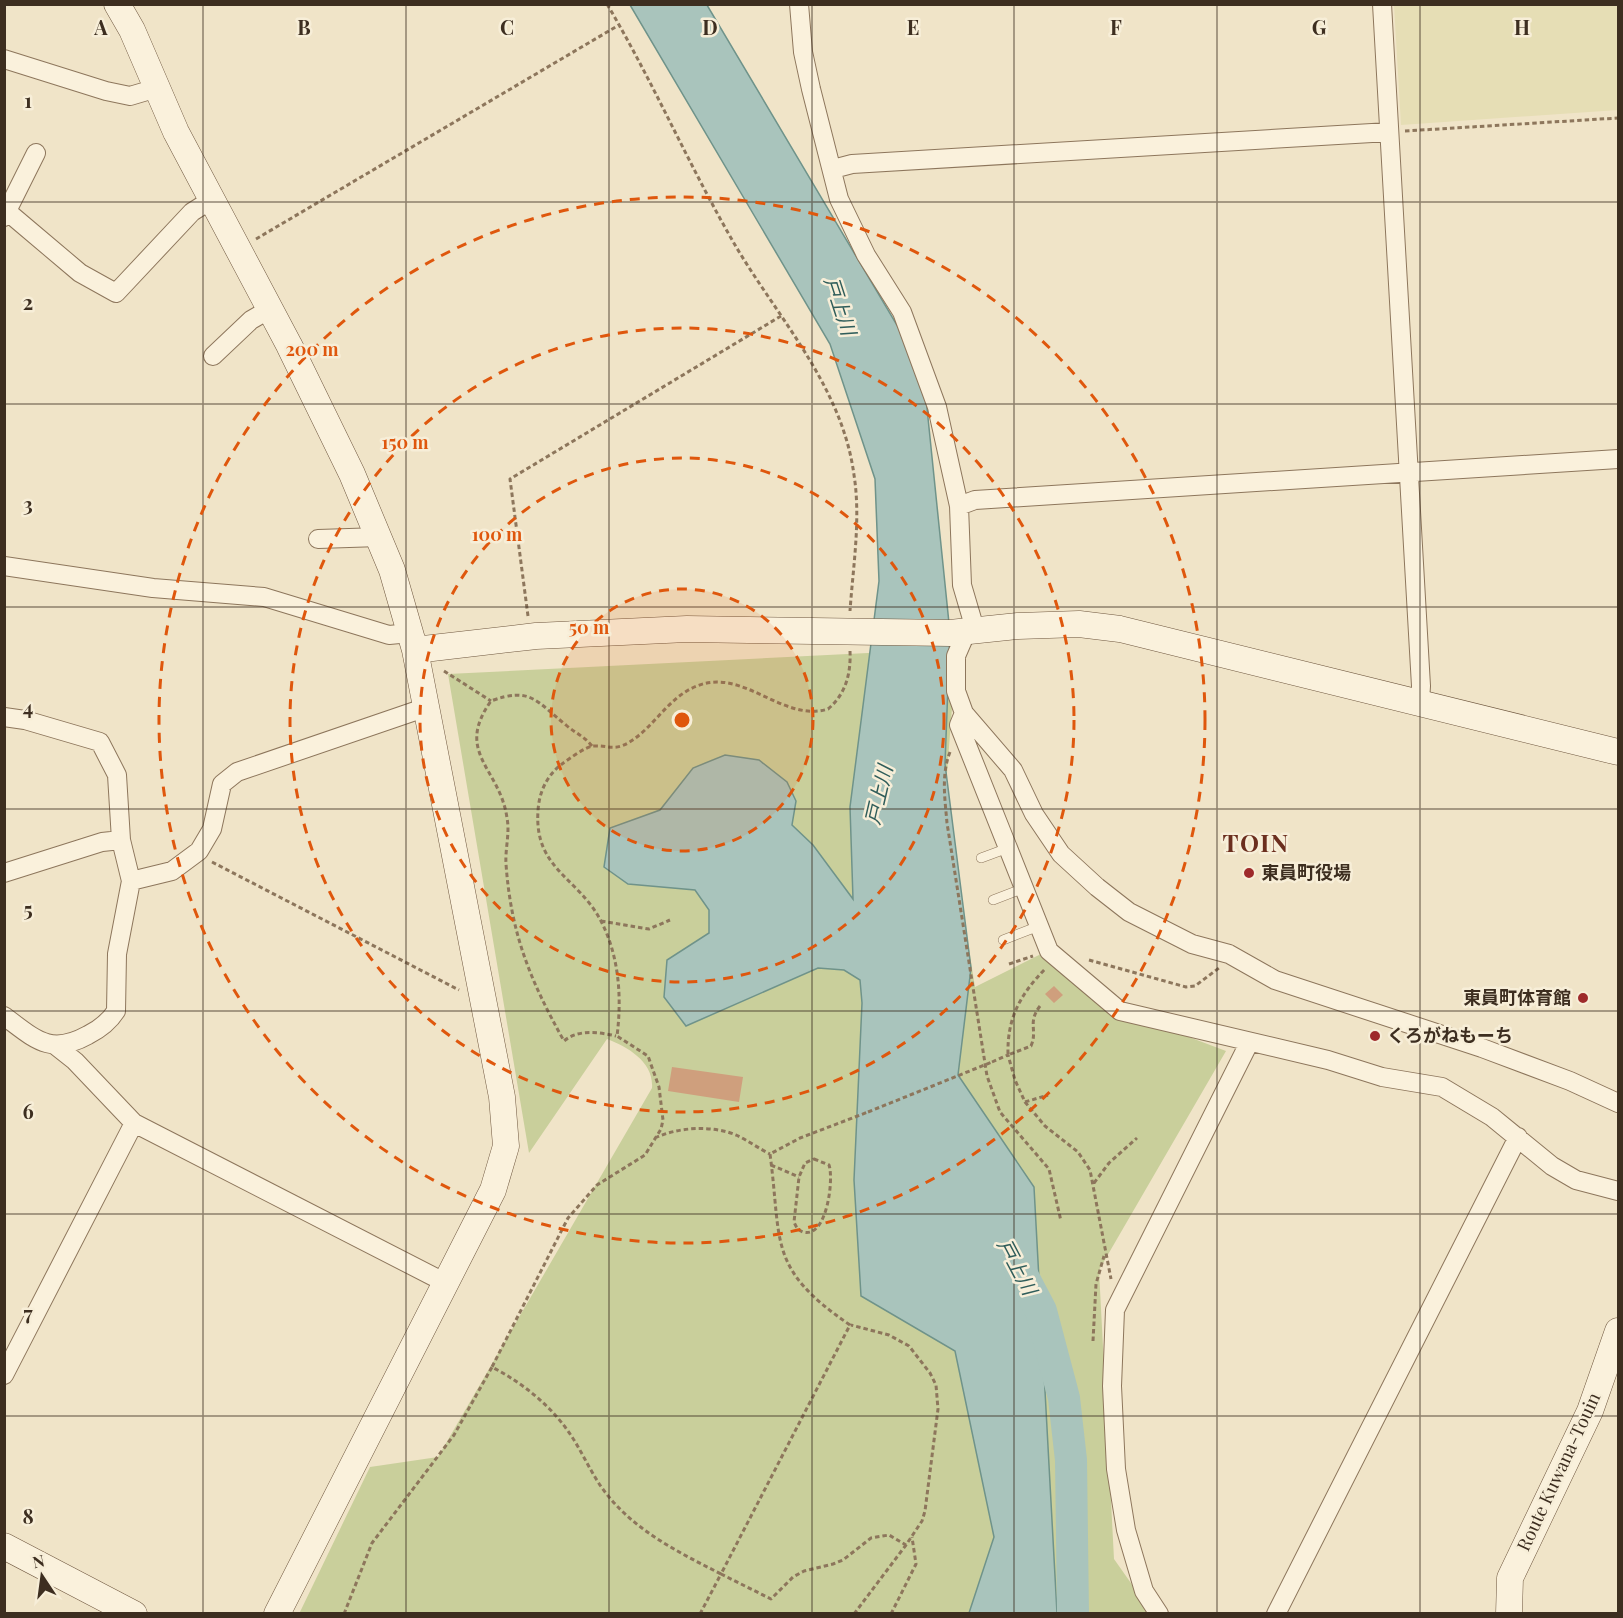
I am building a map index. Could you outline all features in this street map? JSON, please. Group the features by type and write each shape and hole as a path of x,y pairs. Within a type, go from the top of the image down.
{"street":[{"path":"117,4 132,30 157,88 212,200 328,422 380,537 413,642 505,1114 506,1146 493,1190 277,1614"},
{"path":"799,4 803,52 839,199 866,255 902,312 937,407 959,506 962,585 972,619 958,633 956,691 962,719 1008,848 1049,951 1120,1011 1328,1060 1382,1077 1442,1087 1492,1117 1552,1166 1576,1180 1618,1191"},
{"path":"1382,4 1421,686 1420,701"},
{"path":"4,59 105,91 130,96 157,88"},
{"path":"833,169 852,164 1389,132"},
{"path":"36,153 7,215 80,273 116,292 192,212 212,200"},
{"path":"213,356 251,320 270,309"},
{"path":"959,506 975,500 1618,459"},
{"path":"318,539 380,537"},
{"path":"4,566 153,588 264,597 413,642 687,629 958,633 1018,626 1079,624 1120,628 1618,752"},
{"path":"131,881 172,871 199,851 212,829 222,784 237,772 427,707"},
{"path":"4,717 25,720 100,742 117,775 121,840 131,881 117,954 116,1011 98,1030 71,1044 57,1046"},
{"path":"962,719 1013,770 1034,814 1061,854 1097,887 1130,912 1192,944 1229,954 1275,980 1482,1048 1570,1081 1618,1103"},
{"path":"4,873 102,842 121,840"},
{"path":"4,1016 32,1038 57,1046 75,1061 134,1123 446,1283"},
{"path":"1159,1614 1144,1591 1126,1530 1116,1469 1112,1386 1117,1305 1249,1043"},
{"path":"4,1375 134,1123"},
{"path":"1276,1614 1518,1137"},
{"name":"Route Kuwana-Touin","path":"1509,1614 1510,1578 1590,1411 1618,1331"},
{"path":"4,1546 134,1614"}],"lane":[{"path":"981,858 1008,848"},
{"path":"993,900 1024,888"},
{"path":"1003,940 1039,926"}],"path":[{"path":"607,4 732,241 824,385 839,422 854,475 855,529 855,632 850,669 842,694 828,708 804,711 734,684 707,683 676,699 629,742 615,749 592,746 569,759 551,775 539,799 538,838 554,866 594,909 601,921 618,975 617,1036"},
{"path":"238,249 619,25"},
{"path":"1389,132 1618,118"},
{"path":"531,636 510,479 781,316"},
{"path":"444,671 491,701"},
{"path":"344,1614 372,1543 454,1435 492,1367 568,1218 597,1185 645,1155 661,1129 663,1120 654,1071 648,1056 617,1036 597,1031 577,1034 564,1041 525,963 515,931 508,888 506,861 508,819 496,782 477,751 475,742 477,726 491,701 514,694 535,698 570,729 585,737 592,746"},
{"path":"962,719 945,765 944,791 987,1076 1000,1112 1050,1169 1061,1221"},
{"path":"199,851 213,863 469,995 483,997"},
{"path":"601,921 648,929 670,920"},
{"path":"1009,964 1041,954"},
{"path":"770,1154 800,1138 1031,1046 1034,1040 1031,1021 1040,1006"},
{"path":"1008,1055 1015,1080 1025,1102 1045,1126 1078,1152 1090,1170 1117,1305"},
{"path":"1025,1102 1048,1095"},
{"path":"654,1139 675,1131 719,1130 733,1134 770,1154"},
{"path":"1094,1184 1100,1171 1137,1138"},
{"path":"770,1154 777,1235 795,1278 821,1305 850,1325 889,1335 909,1346 930,1373 936,1385 939,1409 922,1521 854,1614"},
{"path":"808,1161 825,1161 831,1170 823,1220 819,1228 809,1233 800,1230 794,1222 799,1177 802,1166 808,1161"},
{"path":"771,1165 799,1177"},
{"path":"1093,1341 1096,1284 1105,1254"},
{"path":"700,1614 850,1325"},
{"path":"492,1367 517,1381 553,1412 610,1498 641,1528 665,1545 771,1599 793,1577 804,1571 843,1560 871,1538 889,1535 906,1545"},
{"path":"891,1614 916,1564 912,1537"}],"shaded area":[{"path":"1394,5 1618,5 1618,110 1401,125"}],"green space":[{"path":"888,652 956,656 945,799 975,987 1041,954 1120,1011 1226,1051 1099,1270 1114,1559 1152,1613 299,1614 370,1467 438,1457 652,1088 652,1079 644,1063 631,1051 607,1039 529,1153 448,674"}],"water":[{"path":"630,5 707,5 923,369 950,633 945,764 971,968 958,1075 1034,1187 1057,1613 969,1613 994,1537 955,1351 861,1296 854,1180 862,1003 860,980 844,970 818,968 686,1026 664,997 667,960 709,933 709,910 695,890 628,884 604,867 610,828 660,810 693,768 725,755 759,760 787,782 796,801 792,825 813,845 853,899 850,807 879,581 875,479 830,344"}],"building":[{"path":"1054,986 1063,995 1054,1003 1045,994"},
{"path":"672,1067 743,1077 739,1102 668,1091"}],"waterway":[{"name":"戸上川","path":"1021,1273 1041,1311 1064,1398 1071,1460 1073,1614"}],"place":[{"name":"東員町役場","path":"1249,873"},
{"name":"東員町体育館","path":"1583,998"},
{"name":"くろがねもーち","path":"1375,1036"}],"district":[{"name":"TOIN","path":"1256,844"}]}
